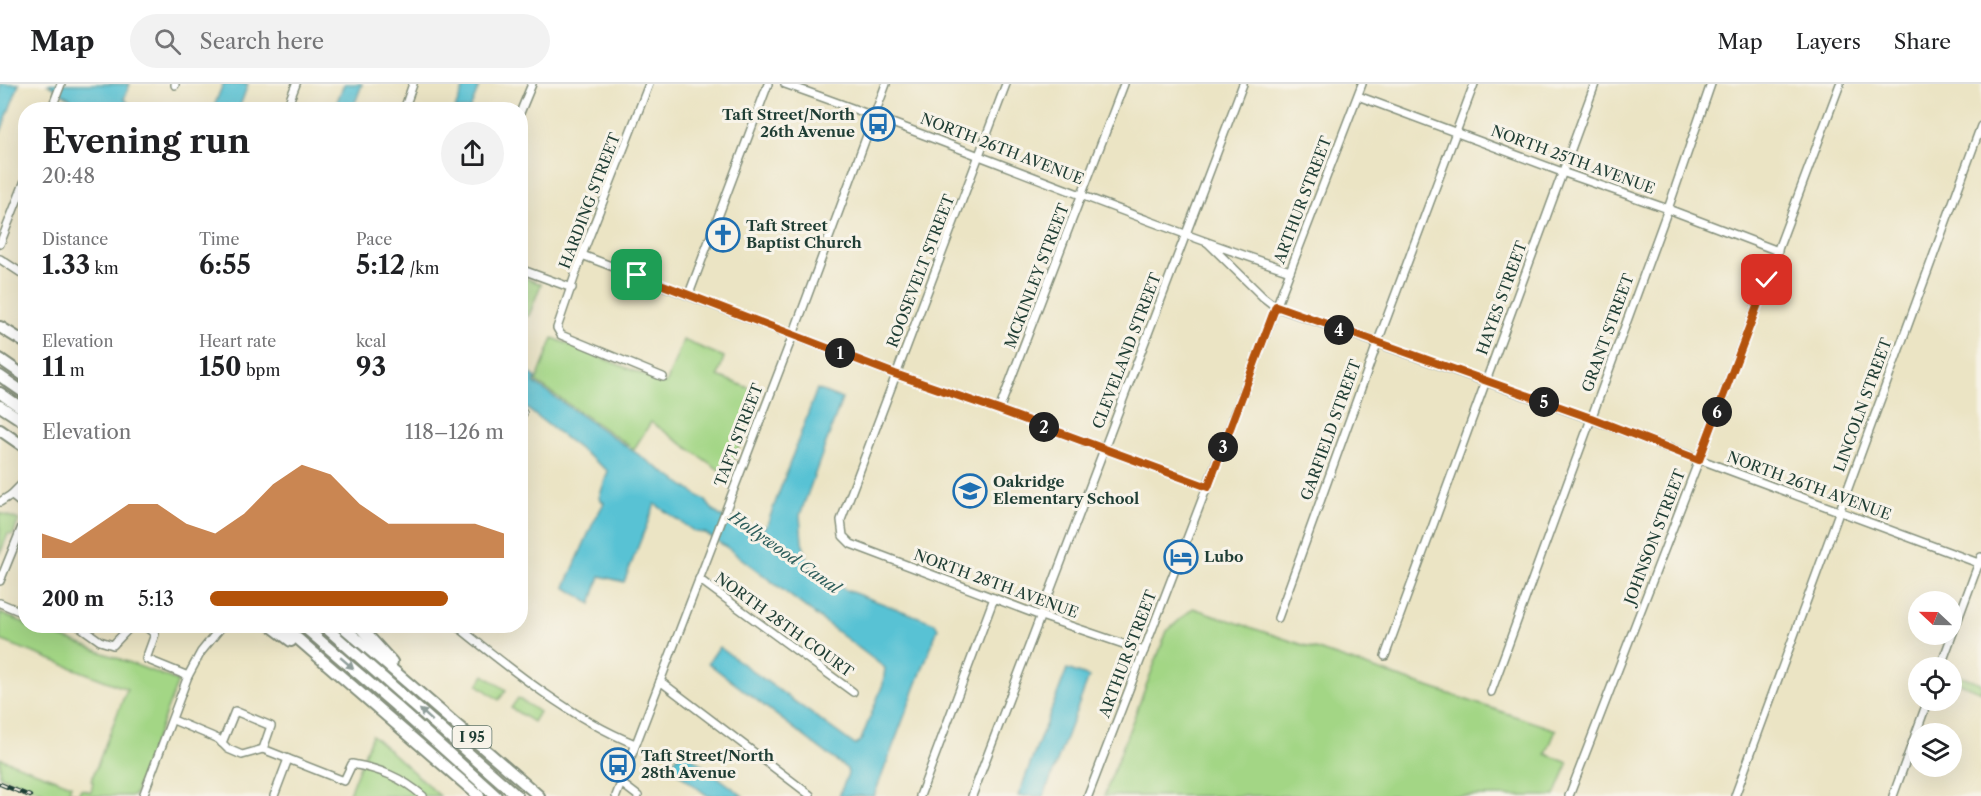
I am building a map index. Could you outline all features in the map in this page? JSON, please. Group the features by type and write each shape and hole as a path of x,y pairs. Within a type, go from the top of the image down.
{"highway":[{"path":"0,327 18,339"},
{"path":"0,359 18,372"},
{"path":"0,376 18,388"},
{"path":"0,393 18,405"},
{"path":"0,406 18,418"},
{"path":"0,430 18,442"},
{"path":"280,633 380,708"},
{"name":"I 95","path":"291,633 479,796"},
{"path":"311,633 496,796"},
{"path":"332,633 517,796"},
{"name":"I 95","path":"350,633 539,796"},
{"path":"366,633 382,649 404,679"}],"street":[{"path":"54,102 61,84"},
{"path":"289,102 296,84"},
{"path":"407,102 414,84"},
{"path":"525,102 532,84"},
{"name":"HARDING STREET","path":"649,84 582,255 557,328 561,335 663,377"},
{"path":"689,294 768,84"},
{"name":"NORTH 26TH AVENUE","path":"785,84 980,155 1185,235 1290,271"},
{"name":"TAFT STREET","path":"616,796 793,335 886,84"},
{"name":"ROOSEVELT STREET","path":"843,536 841,520 1006,84"},
{"name":"MCKINLEY STREET","path":"999,410 1124,84"},
{"name":"CLEVELAND STREET","path":"972,796 1243,84"},
{"name":"ARTHUR STREET","path":"1088,796 1362,84"},
{"name":"GARFIELD STREET","path":"1278,618 1474,84"},
{"name":"HAYES STREET","path":"1384,656 1595,84"},
{"name":"GRANT STREET","path":"1491,692 1712,84"},
{"name":"JOHNSON STREET","path":"1569,796 1699,460 1840,84"},
{"name":"NORTH 25TH AVENUE","path":"1358,96 1778,251"},
{"name":"LINCOLN STREET","path":"1735,796 1981,126"},
{"path":"0,244 18,198"},
{"name":"NORTH 26TH AVENUE","path":"1208,243 1263,297 1276,306 1377,344 1591,418 1699,460 1980,561"},
{"path":"582,255 895,374 1208,487"},
{"path":"0,259 18,271"},
{"path":"528,272 572,288"},
{"path":"0,502 18,489"},
{"path":"13,494 18,496"},
{"path":"13,494 18,499"},
{"name":"NORTH 28TH AVENUE","path":"843,536 851,544 1041,616 1144,651"},
{"path":"0,581 18,537"},
{"path":"1944,657 1980,561"},
{"name":"NORTH 28TH COURT","path":"699,579 853,692"},
{"path":"920,796 994,598"},
{"path":"0,603 18,610"},
{"path":"89,633 100,641 113,645 124,633"},
{"path":"154,633 146,659 188,676"},
{"path":"143,796 188,676 201,652 216,633"},
{"path":"466,633 512,669 586,720 635,744"},
{"path":"660,681 810,795"},
{"path":"222,743 235,711 271,726 263,749"},
{"path":"1893,796 1924,711"},
{"path":"172,720 209,735 228,749 242,755 263,749 344,781 352,764 387,772 423,796"},
{"path":"274,796 288,759"},
{"path":"621,783 638,796"}],"green space":[{"path":"528,279 541,284 528,316"},
{"path":"553,338 666,384 683,340 724,357 718,376 759,392 728,476 651,422 634,449 536,382"},
{"path":"0,513 18,520 18,522 13,535 8,534 0,554"},
{"path":"1193,608 1556,730 1546,754 1568,763 1555,796 1104,796 1167,631"},
{"path":"0,613 18,620 18,633 51,633 178,681 134,796 52,796 0,776 0,758 71,785 69,791 78,795 81,789 91,792 93,782 91,781 127,689 0,640"},
{"path":"484,675 506,690 499,700 478,685"},
{"path":"1962,676 1981,683 1981,692 1962,684"},
{"path":"518,698 539,712 533,722 511,708"},
{"path":"372,735 440,796 348,796"}],"water":[{"path":"0,84 19,84 0,134"},
{"path":"48,84 130,84 124,99 128,102 75,102"},
{"path":"223,84 248,84 242,102 216,102"},
{"path":"344,84 362,84 356,102 337,102"},
{"path":"465,84 480,84 473,102 458,102"},
{"name":"Hollywood Canal","path":"528,371 536,378 534,383 706,501 718,514 758,532 767,525 817,389 842,399 800,515 802,542 809,564 822,577 846,590 935,623 938,628 874,796 839,796 848,774 847,769 708,663 719,647 855,745 861,740 883,684 885,668 729,549 705,533 695,532 655,504 624,582 600,576 591,604 565,587 604,503 599,498 608,471 528,409"},
{"path":"1067,669 1089,677 1044,796 1018,796"},
{"path":"682,750 743,796 708,796 670,767"}],"railway":[{"path":"0,784 30,796"}],"place":[{"name":"Taft Street/North 26th Avenue","path":"878,124"},
{"name":"Taft Street Baptist Church","path":"723,235"},
{"name":"Oakridge Elementary School","path":"970,491"},
{"name":"Lubo","path":"1181,557"},
{"name":"Taft Street/North 28th Avenue","path":"618,765"}],"route":[{"path":"637,275 895,374 1208,487 1276,306 1377,344 1591,418 1699,460 1767,280"}]}
